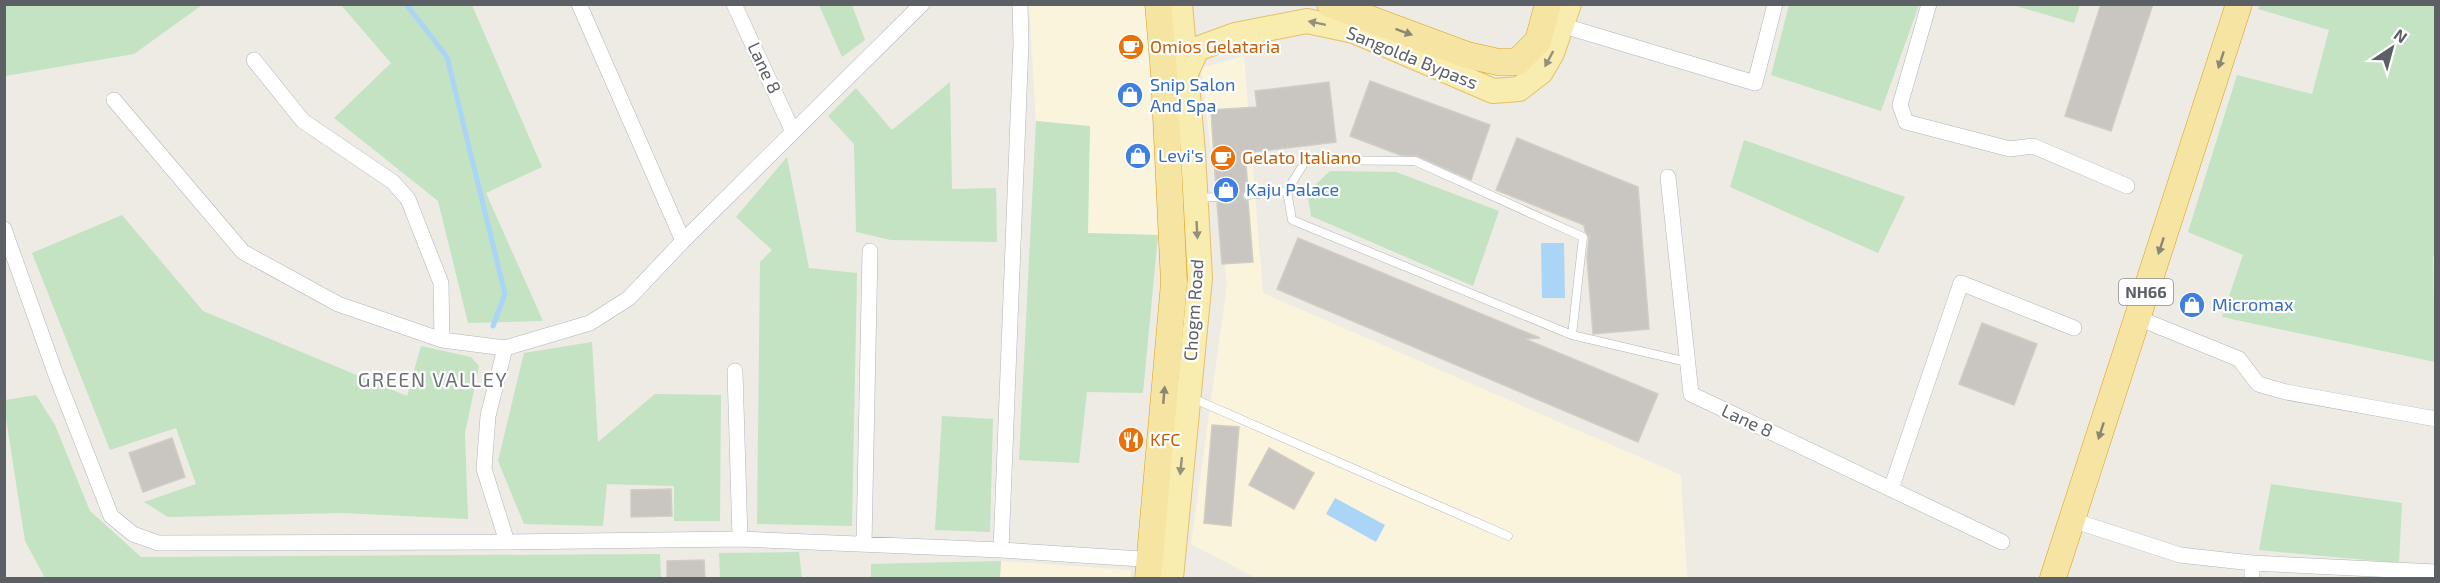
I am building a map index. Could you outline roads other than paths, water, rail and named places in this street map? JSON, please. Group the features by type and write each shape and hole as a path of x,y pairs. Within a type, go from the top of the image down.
{"highway":[{"name":"Chogm Road","path":"1158,4 1164,73 1174,283 1160,570"},
{"name":"Sangolda Bypass","path":"1330,4 1362,10 1467,55 1498,62 1517,62 1538,41 1556,14"},
{"name":"NH66","path":"2053,579 2239,4"}],"main road":[{"name":"Chogm Road","path":"1160,570 1188,397 1206,197 1186,73 1180,4"},
{"name":"Sangolda Bypass","path":"1186,73 1197,49 1235,35 1307,21 1354,31 1493,91 1519,89 1541,72 1552,53 1556,14"}],"street":[{"path":"579,4 683,241"},
{"name":"Lane 8","path":"734,4 793,132"},
{"path":"114,100 243,252 338,304 442,340 505,348 590,323 629,298 683,241 922,4"},
{"path":"1001,550 1021,43 1020,4"},
{"path":"1556,14 1755,83 1775,4"},
{"path":"1929,4 1900,105 1906,122 2010,149 2033,146 2127,186"},
{"path":"254,60 303,121 393,182 408,199 441,284 442,340"},
{"name":"Lane 8","path":"1668,177 1691,394 2002,542"},
{"path":"4,229 56,375 111,516 133,534 158,543 740,539 1001,550 1160,570"},
{"path":"864,544 870,251"},
{"path":"1891,489 1961,283 2074,328"},
{"path":"2138,318 2239,359 2258,384 2286,392 2436,419"},
{"path":"505,348 488,416 484,469 507,542"},
{"path":"735,371 740,539"},
{"path":"2072,520 2181,555 2252,571 2436,572"}],"lane":[{"path":"1572,335 1583,237 1415,160 1306,160 1287,191 1292,219 1572,335 1688,362"},
{"path":"1248,195 1287,191"},
{"path":"1188,397 1508,536"}],"water":[{"path":"1541,243 1564,243 1565,298 1542,298"},
{"path":"1335,498 1385,525 1376,542 1326,514"}],"waterway":[{"path":"406,4 447,57 505,294 493,326"}],"place":[{"name":"Omios Gelataria","path":"1131,47"},
{"name":"Snip Salon And Spa","path":"1130,95"},
{"name":"Levi's","path":"1138,156"},
{"name":"Gelato Italiano","path":"1223,158"},
{"name":"Kaju Palace","path":"1226,190"},
{"name":"Micromax","path":"2192,305"},
{"name":"KFC","path":"1131,440"}],"district":[{"name":"GREEN VALLEY","path":"433,380"}]}
